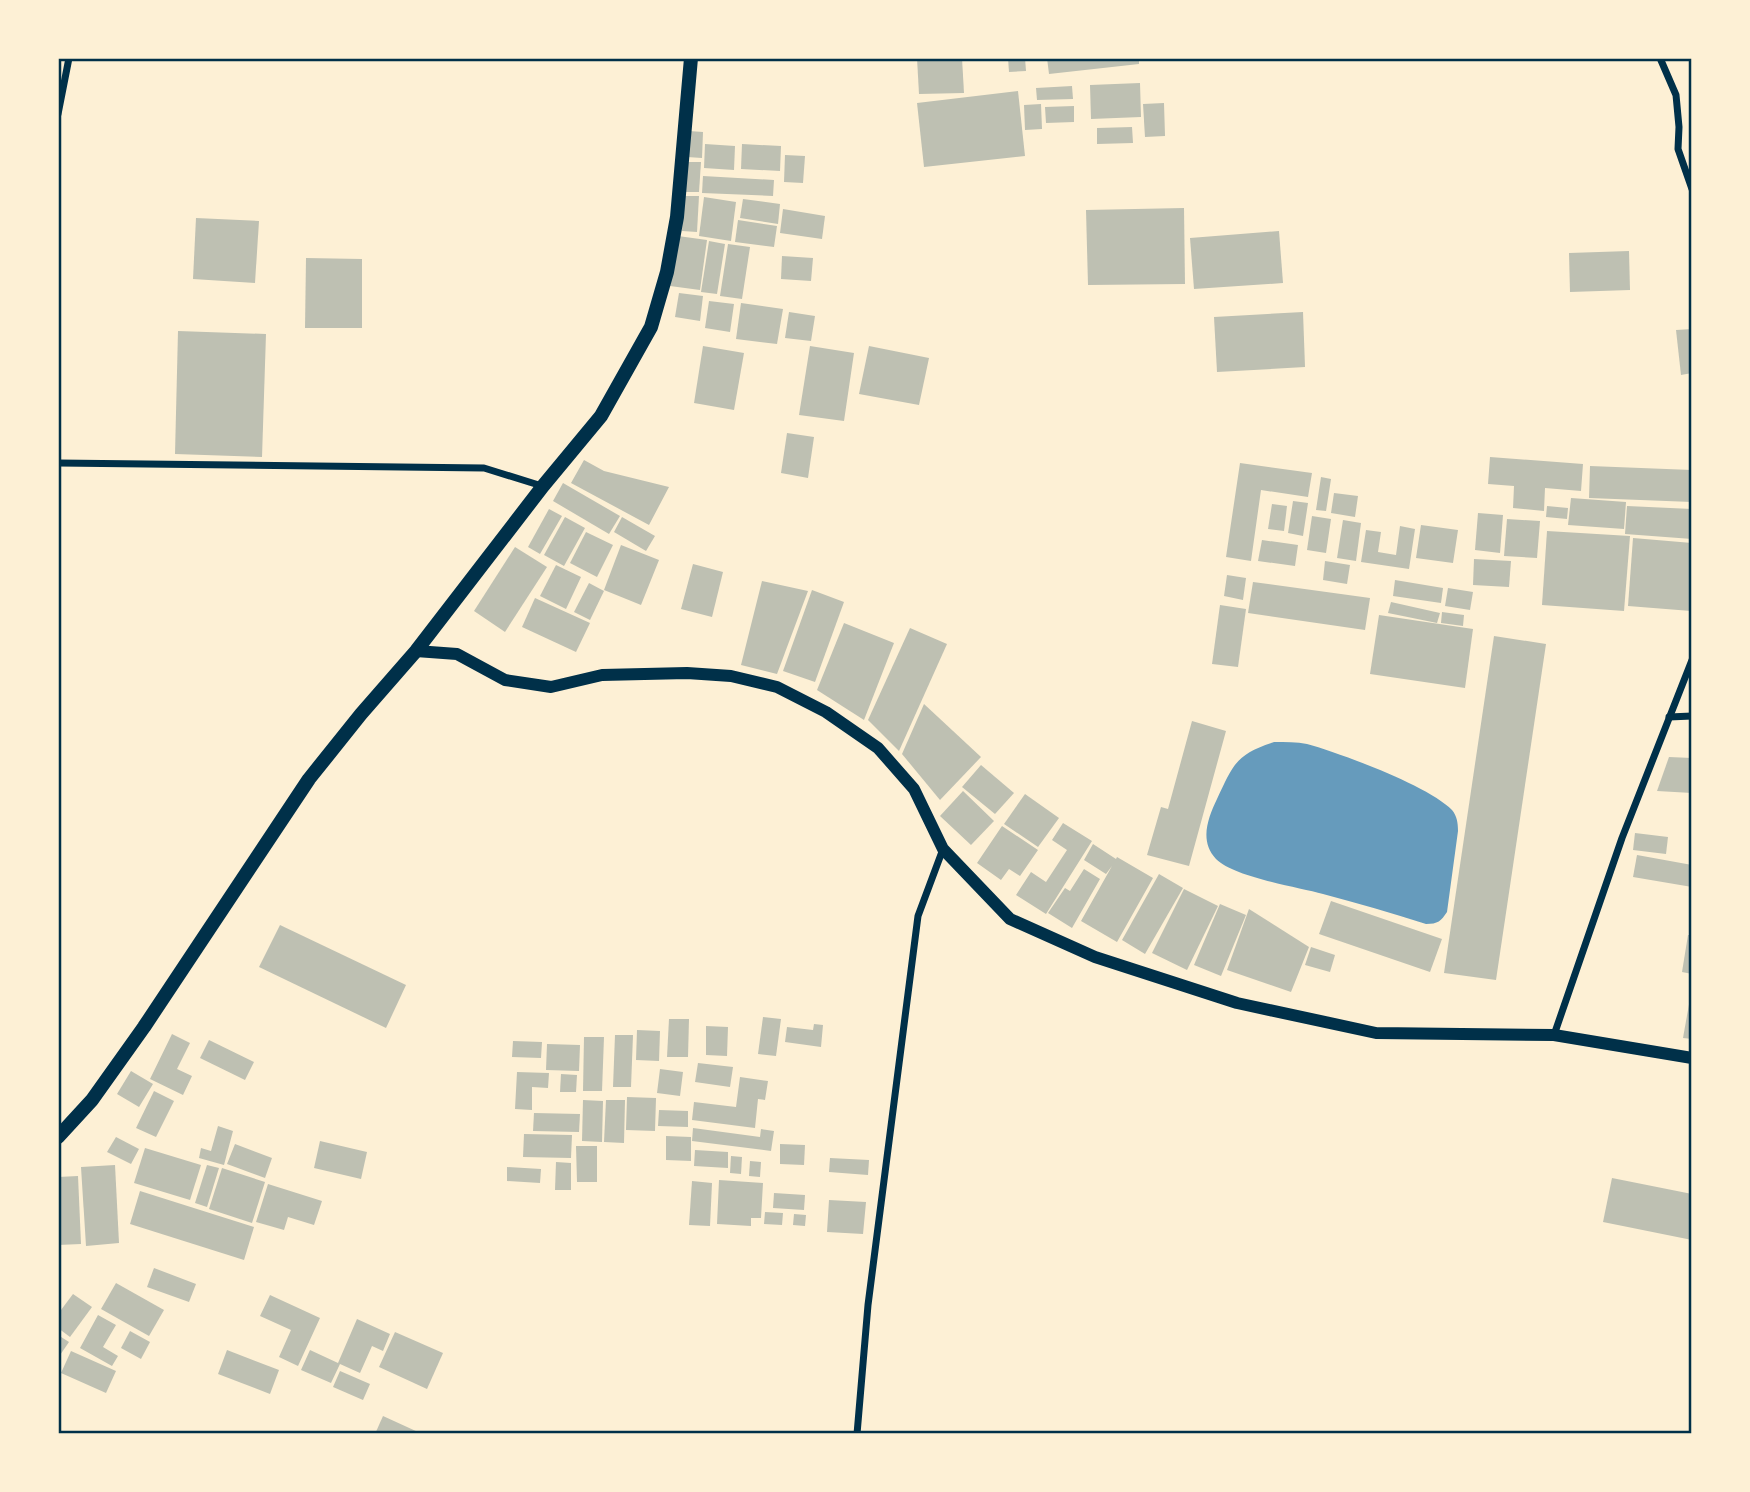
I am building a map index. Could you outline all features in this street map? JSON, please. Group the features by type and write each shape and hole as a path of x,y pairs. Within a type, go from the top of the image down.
{"main road":[{"path":"58,1137 107,1079 309,779 416,651 543,486 601,416 651,327 667,272 677,218 691,58"}],"street":[{"path":"58,114 69,58"},
{"path":"1660,58 1676,95 1678,149 1692,189"},
{"path":"58,463 484,468 543,486"},
{"path":"416,651 457,654 505,680 551,687 602,675 687,673 731,676 777,687 827,712 878,748 914,789 943,849 1010,919 1096,957 1237,1003 1376,1033 1554,1035 1692,1058"},
{"path":"1554,1035 1622,838 1692,660"},
{"path":"1669,716 1692,716"},
{"path":"856,1434 868,1305 918,916 943,849"}],"water":[{"path":"1274,742 1307,744 1361,763 1405,781 1452,810 1458,831 1447,912 1441,920 1426,924 1251,876 1216,859 1208,845 1207,829 1227,777 1243,756"}],"building":[{"path":"917,58 962,58 964,93 919,94"},
{"path":"1008,58 1025,58 1026,71 1009,72"},
{"path":"1047,58 1139,58 1139,64 1049,74"},
{"path":"1140,83 1141,117 1091,119 1090,85"},
{"path":"1072,86 1073,99 1037,100 1036,88"},
{"path":"1018,91 1025,156 924,167 917,103"},
{"path":"1164,103 1165,136 1145,137 1143,104"},
{"path":"1041,104 1042,129 1025,130 1024,105"},
{"path":"1074,106 1074,122 1046,123 1045,107"},
{"path":"1132,127 1133,143 1097,144 1097,128"},
{"path":"689,131 703,132 702,158 687,157"},
{"path":"705,144 735,146 734,170 704,168"},
{"path":"742,144 781,146 780,171 741,169"},
{"path":"785,155 805,156 803,183 784,182"},
{"path":"687,162 701,162 699,192 685,192"},
{"path":"703,176 774,180 773,196 702,193"},
{"path":"684,196 699,196 697,232 682,231"},
{"path":"704,197 736,202 731,241 699,236"},
{"path":"743,199 780,204 778,224 740,218"},
{"path":"1184,208 1185,284 1088,285 1086,210"},
{"path":"783,209 825,216 822,239 780,233"},
{"path":"196,218 259,221 255,283 193,279"},
{"path":"738,220 777,226 774,247 735,242"},
{"path":"1279,231 1283,283 1194,289 1190,238"},
{"path":"678,236 707,240 700,290 670,286"},
{"path":"709,241 725,244 717,294 701,292"},
{"path":"728,244 750,247 742,299 720,296"},
{"path":"1629,251 1630,290 1570,292 1569,253"},
{"path":"782,256 813,258 811,281 781,279"},
{"path":"306,258 362,259 362,328 305,328"},
{"path":"679,293 703,296 700,321 675,317"},
{"path":"709,301 734,304 730,332 705,328"},
{"path":"741,303 783,309 777,344 736,339"},
{"path":"789,312 815,316 811,341 785,338"},
{"path":"1303,312 1305,367 1217,372 1214,317"},
{"path":"1692,329 1692,373 1681,375 1676,330"},
{"path":"178,331 266,334 262,457 175,454"},
{"path":"703,346 744,353 734,410 694,403"},
{"path":"810,346 854,353 844,421 799,415"},
{"path":"869,346 929,358 919,405 859,394"},
{"path":"787,433 814,437 808,478 781,473"},
{"path":"1490,457 1583,464 1581,491 1545,488 1544,511 1513,508 1514,486 1488,484"},
{"path":"584,460 604,471 669,487 649,525 571,483"},
{"path":"1240,463 1312,473 1308,497 1261,490 1251,561 1226,557"},
{"path":"1590,466 1692,470 1692,502 1589,498"},
{"path":"1321,477 1331,479 1326,511 1316,510"},
{"path":"563,483 620,516 609,534 553,501"},
{"path":"1334,493 1358,496 1355,517 1331,513"},
{"path":"1571,498 1626,502 1624,529 1568,525"},
{"path":"1293,501 1308,503 1303,536 1288,533"},
{"path":"1272,504 1287,506 1284,531 1268,529"},
{"path":"1547,506 1568,508 1567,519 1546,517"},
{"path":"1627,506 1692,509 1692,539 1625,534"},
{"path":"549,509 562,516 540,554 528,547"},
{"path":"1478,513 1503,515 1500,553 1475,550"},
{"path":"1312,516 1331,519 1326,553 1307,550"},
{"path":"565,517 585,528 564,566 544,555"},
{"path":"622,517 655,536 646,551 614,532"},
{"path":"1507,519 1540,521 1537,558 1504,556"},
{"path":"1343,520 1361,523 1356,561 1337,558"},
{"path":"1421,525 1458,530 1453,563 1416,558"},
{"path":"1400,526 1415,529 1409,569 1361,562 1366,530 1381,532 1378,552 1396,555"},
{"path":"1547,531 1630,536 1624,611 1542,605"},
{"path":"586,532 613,545 597,577 570,563"},
{"path":"1633,538 1692,543 1691,611 1628,606"},
{"path":"1262,540 1298,545 1295,566 1258,561"},
{"path":"621,545 659,560 641,605 604,590"},
{"path":"515,547 547,567 505,632 474,611"},
{"path":"1474,559 1511,561 1509,587 1473,585"},
{"path":"1325,561 1350,565 1347,584 1323,580"},
{"path":"693,564 723,572 712,617 681,609"},
{"path":"556,565 581,577 566,609 540,596"},
{"path":"1227,575 1246,578 1243,600 1224,596"},
{"path":"1395,580 1443,588 1441,603 1393,596"},
{"path":"762,581 808,591 777,674 741,665"},
{"path":"1253,582 1370,598 1365,630 1248,613"},
{"path":"589,583 604,591 590,620 574,612"},
{"path":"1448,588 1473,592 1470,610 1445,606"},
{"path":"812,590 844,602 815,682 783,671"},
{"path":"535,598 590,623 576,652 522,627"},
{"path":"1391,602 1440,613 1437,623 1388,613"},
{"path":"1220,605 1246,609 1238,667 1212,664"},
{"path":"1442,612 1464,615 1463,626 1441,623"},
{"path":"1379,615 1473,629 1465,688 1370,674"},
{"path":"844,623 894,643 864,720 817,690"},
{"path":"910,628 947,644 899,751 868,720"},
{"path":"1494,636 1546,644 1496,980 1444,973"},
{"path":"924,704 981,757 940,800 902,754"},
{"path":"1192,721 1226,731 1189,866 1147,855 1161,807 1168,809"},
{"path":"1669,757 1692,758 1692,793 1657,791"},
{"path":"981,765 1014,793 995,814 962,787"},
{"path":"963,791 994,821 971,845 940,816"},
{"path":"1025,794 1059,818 1038,847 1004,824"},
{"path":"1063,823 1092,841 1046,914 1016,895 1031,872 1046,882 1067,850 1052,840"},
{"path":"1002,826 1038,850 1020,876 1009,869 1001,880 977,863"},
{"path":"1635,833 1668,837 1666,854 1633,850"},
{"path":"1093,844 1153,878 1117,942 1081,921 1112,866 1106,874 1084,860"},
{"path":"1637,855 1692,865 1692,887 1633,877"},
{"path":"1084,869 1100,879 1072,928 1048,913 1065,888 1070,891"},
{"path":"1159,874 1183,888 1145,954 1122,940"},
{"path":"1184,889 1218,906 1187,970 1152,953"},
{"path":"1331,901 1442,939 1430,972 1319,934"},
{"path":"1220,904 1246,915 1221,976 1194,965"},
{"path":"1249,909 1309,947 1291,992 1227,970"},
{"path":"280,925 406,985 386,1028 259,967"},
{"path":"1688,935 1692,935 1692,974 1682,972"},
{"path":"1311,947 1335,955 1330,972 1305,965"},
{"path":"1692,993 1692,1039 1683,1038"},
{"path":"763,1017 781,1019 776,1056 758,1054"},
{"path":"669,1019 689,1019 688,1057 667,1057"},
{"path":"814,1024 823,1025 821,1047 785,1042 787,1027 813,1030"},
{"path":"706,1026 728,1027 727,1056 706,1055"},
{"path":"637,1030 660,1031 659,1061 636,1060"},
{"path":"172,1034 190,1043 177,1069 192,1076 183,1095 150,1079"},
{"path":"615,1035 633,1035 631,1087 613,1087"},
{"path":"584,1037 604,1037 602,1091 583,1091"},
{"path":"209,1040 254,1062 245,1080 200,1058"},
{"path":"513,1041 542,1042 541,1058 512,1057"},
{"path":"547,1044 580,1045 579,1071 546,1070"},
{"path":"698,1063 733,1067 730,1087 695,1082"},
{"path":"660,1069 683,1072 680,1096 657,1093"},
{"path":"131,1071 153,1084 139,1107 117,1094"},
{"path":"517,1072 549,1073 548,1088 532,1087 532,1110 515,1109"},
{"path":"561,1074 577,1075 576,1092 560,1092"},
{"path":"740,1077 768,1081 765,1100 758,1099 755,1128 692,1120 694,1102 736,1107"},
{"path":"154,1091 174,1101 156,1137 136,1128"},
{"path":"627,1097 656,1098 655,1131 626,1130"},
{"path":"583,1100 603,1101 602,1142 582,1141"},
{"path":"606,1100 625,1100 624,1143 604,1142"},
{"path":"659,1110 688,1111 688,1127 658,1126"},
{"path":"534,1113 580,1114 579,1132 533,1131"},
{"path":"218,1126 233,1131 224,1165 199,1158 201,1148 211,1151"},
{"path":"693,1128 760,1137 761,1129 774,1131 771,1151 692,1141"},
{"path":"524,1134 572,1135 571,1158 523,1157"},
{"path":"666,1136 691,1137 691,1161 666,1160"},
{"path":"116,1137 139,1149 131,1164 107,1152"},
{"path":"320,1141 367,1152 361,1179 314,1168"},
{"path":"235,1144 272,1158 265,1178 227,1164"},
{"path":"780,1144 805,1145 804,1165 780,1164"},
{"path":"576,1146 597,1146 597,1182 577,1182"},
{"path":"145,1148 201,1165 190,1200 134,1183"},
{"path":"695,1150 728,1152 728,1168 694,1166"},
{"path":"731,1156 742,1157 741,1174 730,1173"},
{"path":"830,1158 869,1160 868,1175 829,1172"},
{"path":"750,1161 761,1162 760,1177 749,1176"},
{"path":"556,1162 571,1163 571,1190 555,1190"},
{"path":"115,1165 119,1243 86,1246 81,1167"},
{"path":"207,1165 219,1168 207,1207 195,1203"},
{"path":"507,1167 541,1169 540,1183 507,1181"},
{"path":"222,1168 265,1182 252,1223 209,1209"},
{"path":"78,1176 81,1244 58,1245 58,1177"},
{"path":"1612,1178 1692,1194 1692,1240 1603,1222"},
{"path":"719,1180 763,1183 761,1218 751,1218 751,1226 717,1224"},
{"path":"692,1181 712,1183 710,1226 689,1225"},
{"path":"268,1184 322,1201 314,1225 288,1217 284,1230 256,1222"},
{"path":"140,1191 254,1227 244,1260 130,1224"},
{"path":"774,1193 805,1195 804,1210 773,1208"},
{"path":"829,1200 866,1202 863,1234 827,1232"},
{"path":"765,1212 783,1213 782,1225 764,1224"},
{"path":"794,1214 806,1215 805,1226 793,1225"},
{"path":"154,1268 196,1284 189,1302 147,1287"},
{"path":"116,1283 164,1310 149,1336 101,1309"},
{"path":"73,1294 92,1307 70,1337 58,1328 58,1314"},
{"path":"270,1295 320,1318 298,1366 279,1357 291,1330 260,1316"},
{"path":"98,1315 116,1325 103,1347 118,1356 112,1366 80,1348"},
{"path":"357,1319 390,1334 383,1351 372,1346 360,1373 340,1364 331,1383 301,1370 310,1350 338,1363"},
{"path":"130,1331 150,1342 141,1359 121,1348"},
{"path":"395,1332 443,1353 427,1389 379,1367"},
{"path":"58,1335 69,1342 58,1358"},
{"path":"227,1350 279,1370 270,1394 218,1374"},
{"path":"71,1351 116,1371 106,1393 61,1373"},
{"path":"340,1371 370,1384 363,1400 333,1387"},
{"path":"383,1416 418,1432 375,1434"}]}
